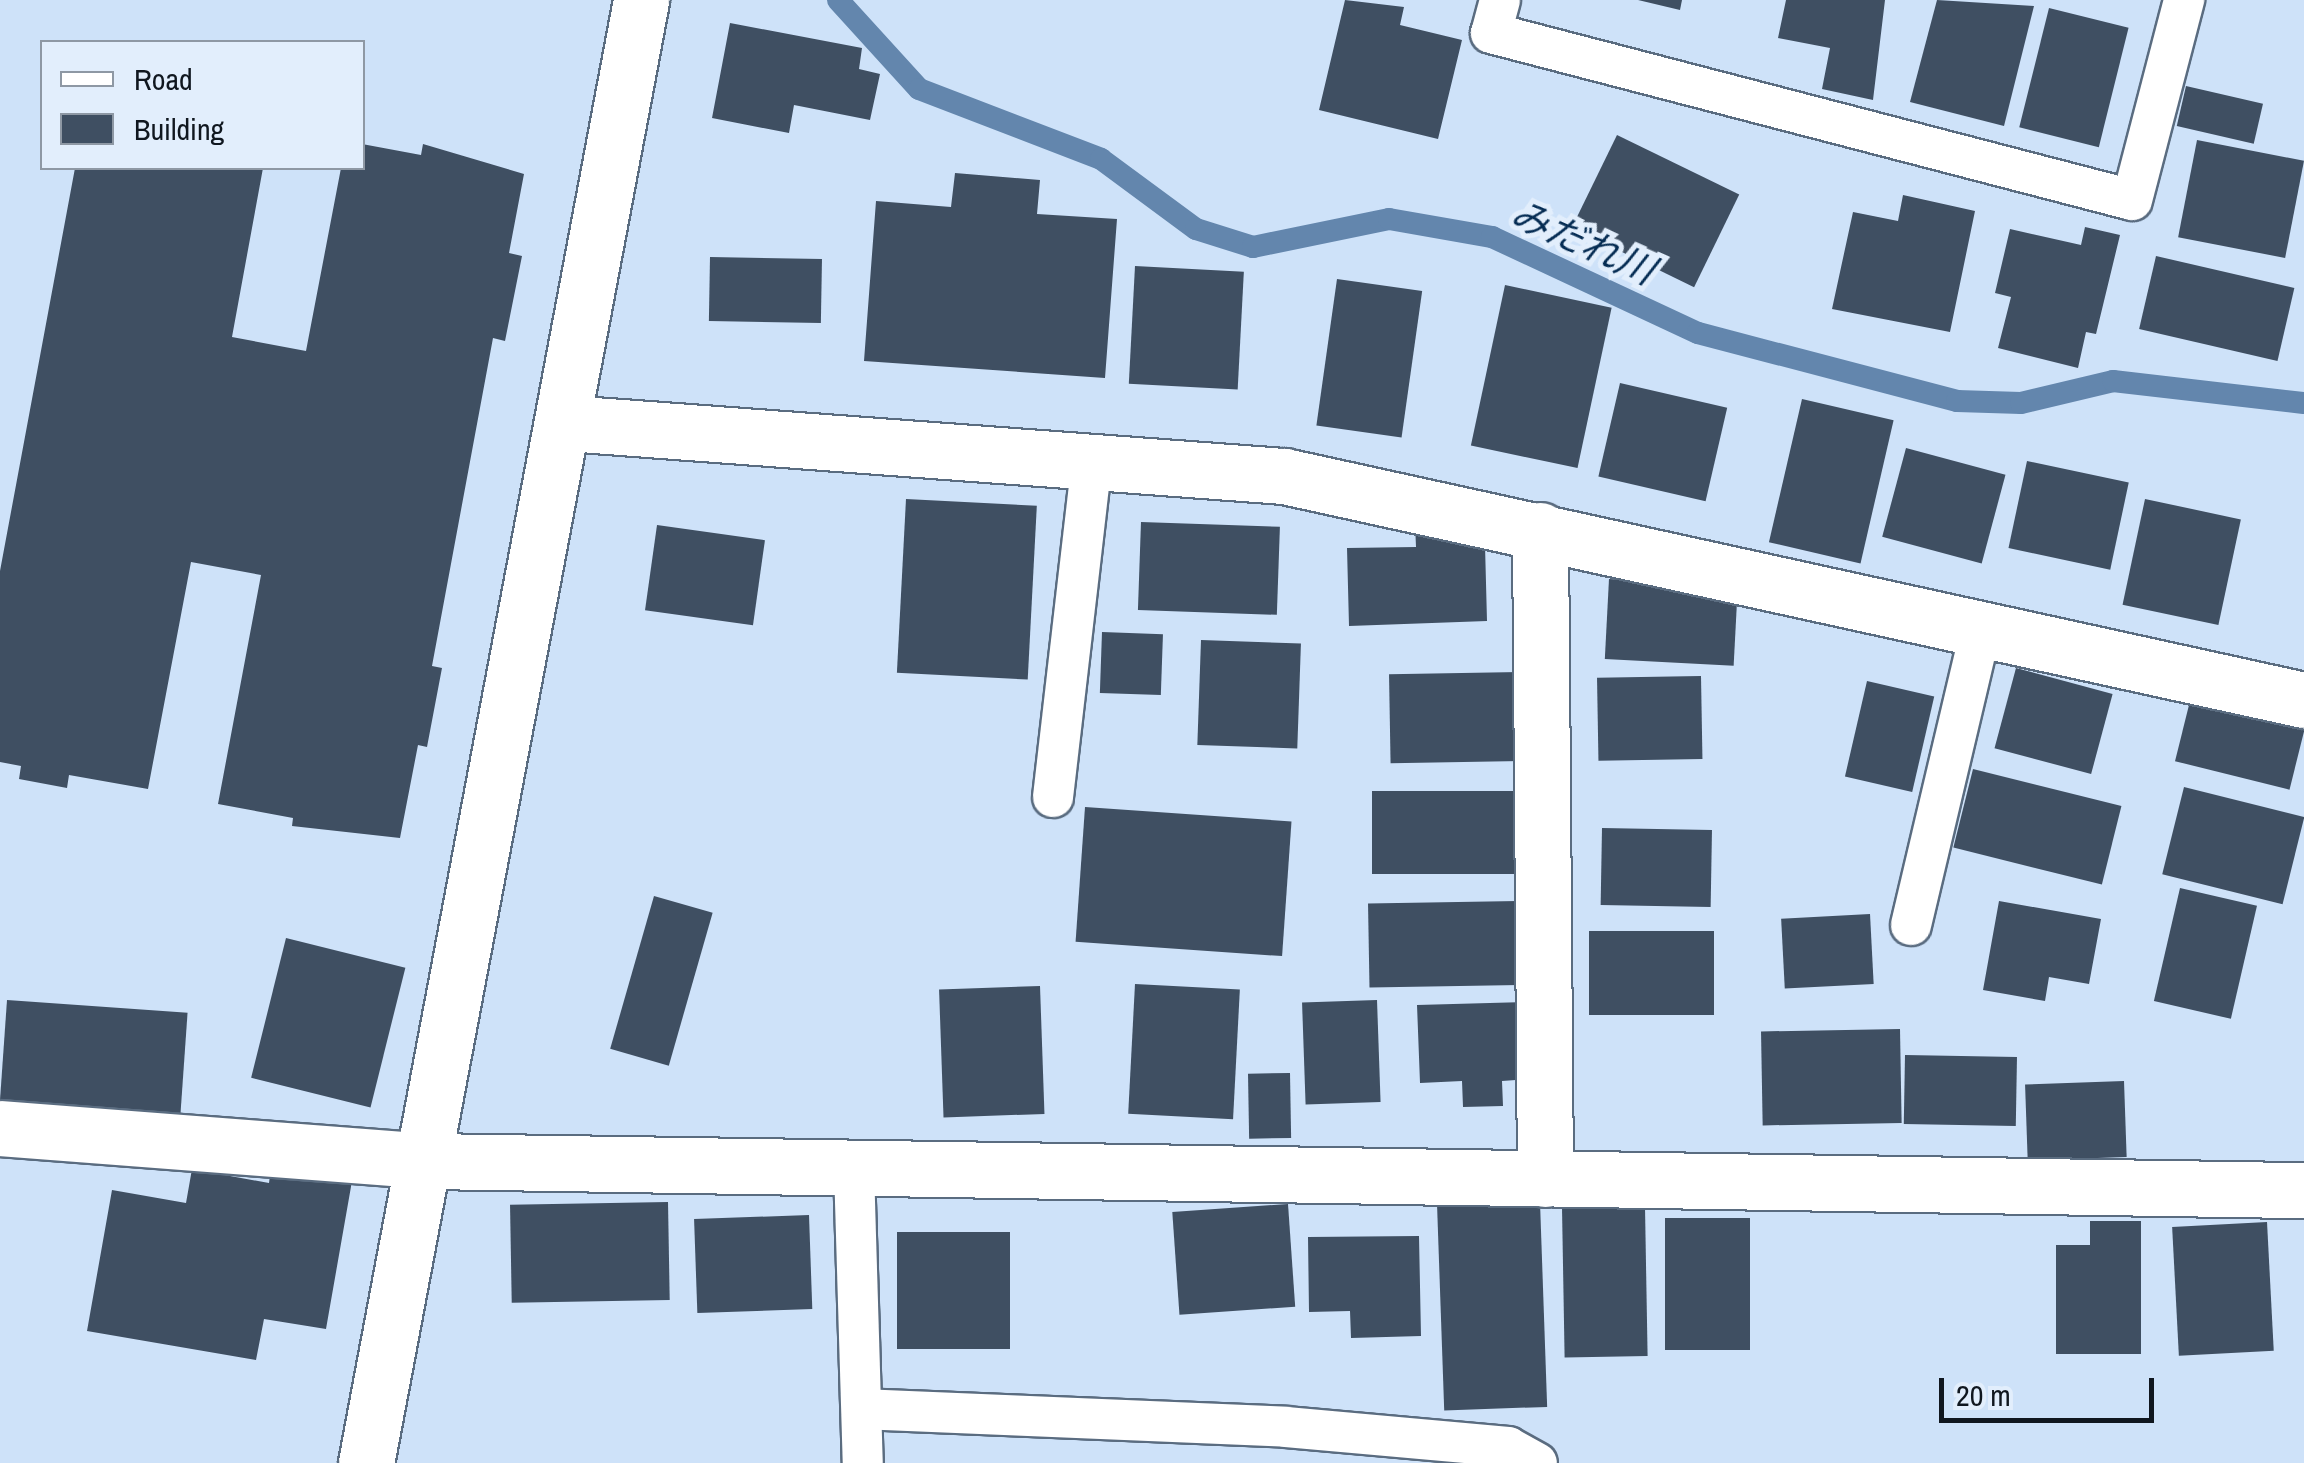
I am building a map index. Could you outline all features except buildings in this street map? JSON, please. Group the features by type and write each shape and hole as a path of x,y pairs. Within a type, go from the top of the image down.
{"street":[{"path":"366,1463 428,1161 567,423 641,0"},
{"path":"567,423 1090,468 1284,476 2304,700"},
{"path":"1540,530 1544,1179"},
{"path":"0,1128 428,1161 2304,1190"}],"lane":[{"path":"1500,0 1492,33 2132,200 2184,0"},
{"path":"1053,797 1090,468"},
{"path":"1911,925 1980,629"},
{"path":"854,1168 863,1463"},
{"path":"862,1409 1286,1427 1508,1446 1537,1463"}],"waterway":[{"name":"みだれ川","path":"838,0 919,89 1101,159 1196,229 1253,247 1389,219 1492,237 1698,333 1957,401 2021,403 2113,381 2304,403"}]}
